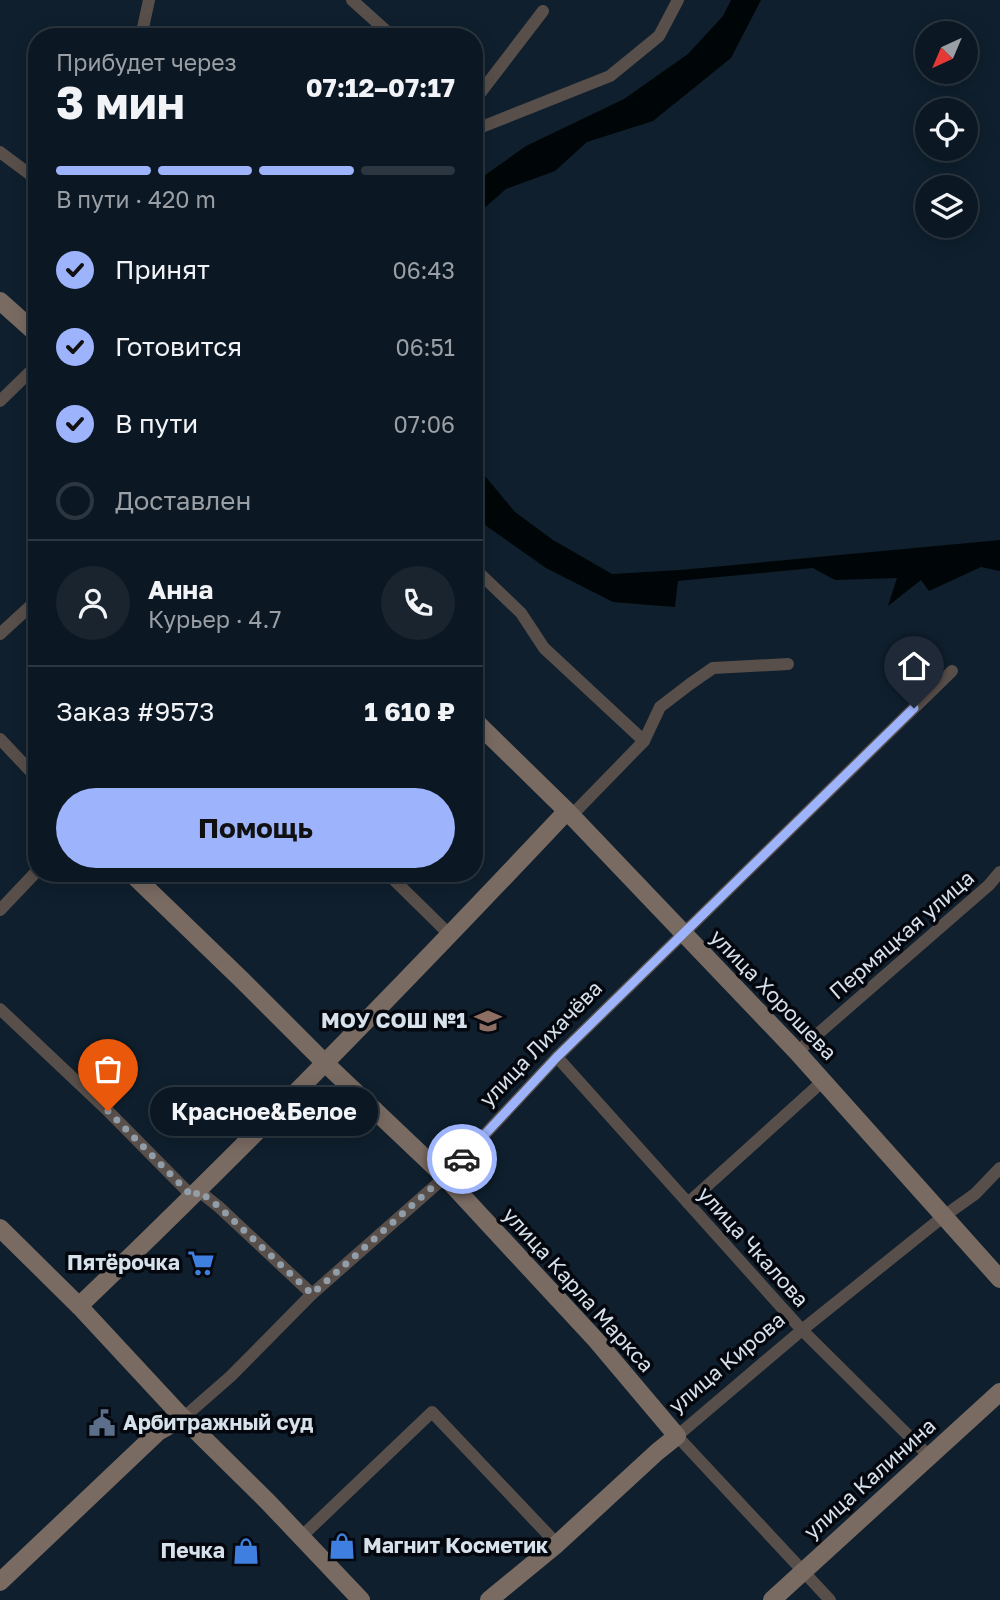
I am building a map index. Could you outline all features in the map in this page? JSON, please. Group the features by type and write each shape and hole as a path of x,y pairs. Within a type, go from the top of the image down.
{"street":[{"path":"143,28 149,0"},
{"path":"352,0 383,28"},
{"path":"483,126 610,76 659,36 678,0"},
{"path":"483,89 543,11"},
{"path":"0,152 28,172"},
{"path":"0,301 28,326"},
{"path":"0,401 28,374"},
{"path":"483,577 521,613 544,648 644,741"},
{"path":"0,634 28,608"},
{"path":"79,1306 196,1194 569,813 644,741 660,707 713,668 788,664"},
{"name":"улица Лихачёва","path":"0,1582 158,1432 183,1418 231,1376 312,1294 444,1177 557,1057 952,671"},
{"name":"улица Хорошева","path":"483,729 569,813 797,1052 1000,1279"},
{"path":"0,740 28,769"},
{"name":"Пермяцкая улица","path":"797,1052 989,885 1000,872"},
{"path":"0,910 28,880"},
{"name":"улица Карла Маркса","path":"140,882 444,1177 596,1340 677,1436 830,1600"},
{"path":"396,882 450,935"},
{"path":"0,1009 196,1194 219,1207 312,1294"},
{"name":"улица Чкалова","path":"557,1057 802,1330 929,1456"},
{"path":"688,1203 823,1081"},
{"name":"улица Кирова","path":"489,1600 558,1544 657,1452 802,1330 975,1194 1000,1168"},
{"path":"0,1228 79,1306 183,1418 361,1600"},
{"name":"улица Калинина","path":"772,1600 1000,1392"},
{"path":"301,1537 432,1412 558,1544"}],"shaded area":[{"path":"731,0 761,0 731,58 653,121 587,142 555,171 506,189 483,209 483,177 526,146 624,99 688,54 723,16"},
{"path":"483,474 515,512 553,540 612,574 1000,540 1000,571 981,567 929,591 921,580 888,606 897,578 835,580 813,568 678,581 675,607 613,602 546,568 485,525"}],"way so far":[{"path":"108,1111 193,1197 199,1191 219,1207 312,1294 462,1159"}],"place":[{"name":"МОУ СОШ №1","path":"488,1021"},
{"name":"Красное&Белое","path":"108,1111"},
{"name":"Пятёрочка","path":"201,1263"},
{"name":"Арбитражный суд","path":"102,1423"},
{"name":"Магнит Косметик","path":"342,1546"},
{"name":"Печка","path":"246,1551"}],"route":[{"path":"462,1159 557,1057 914,708"}]}
